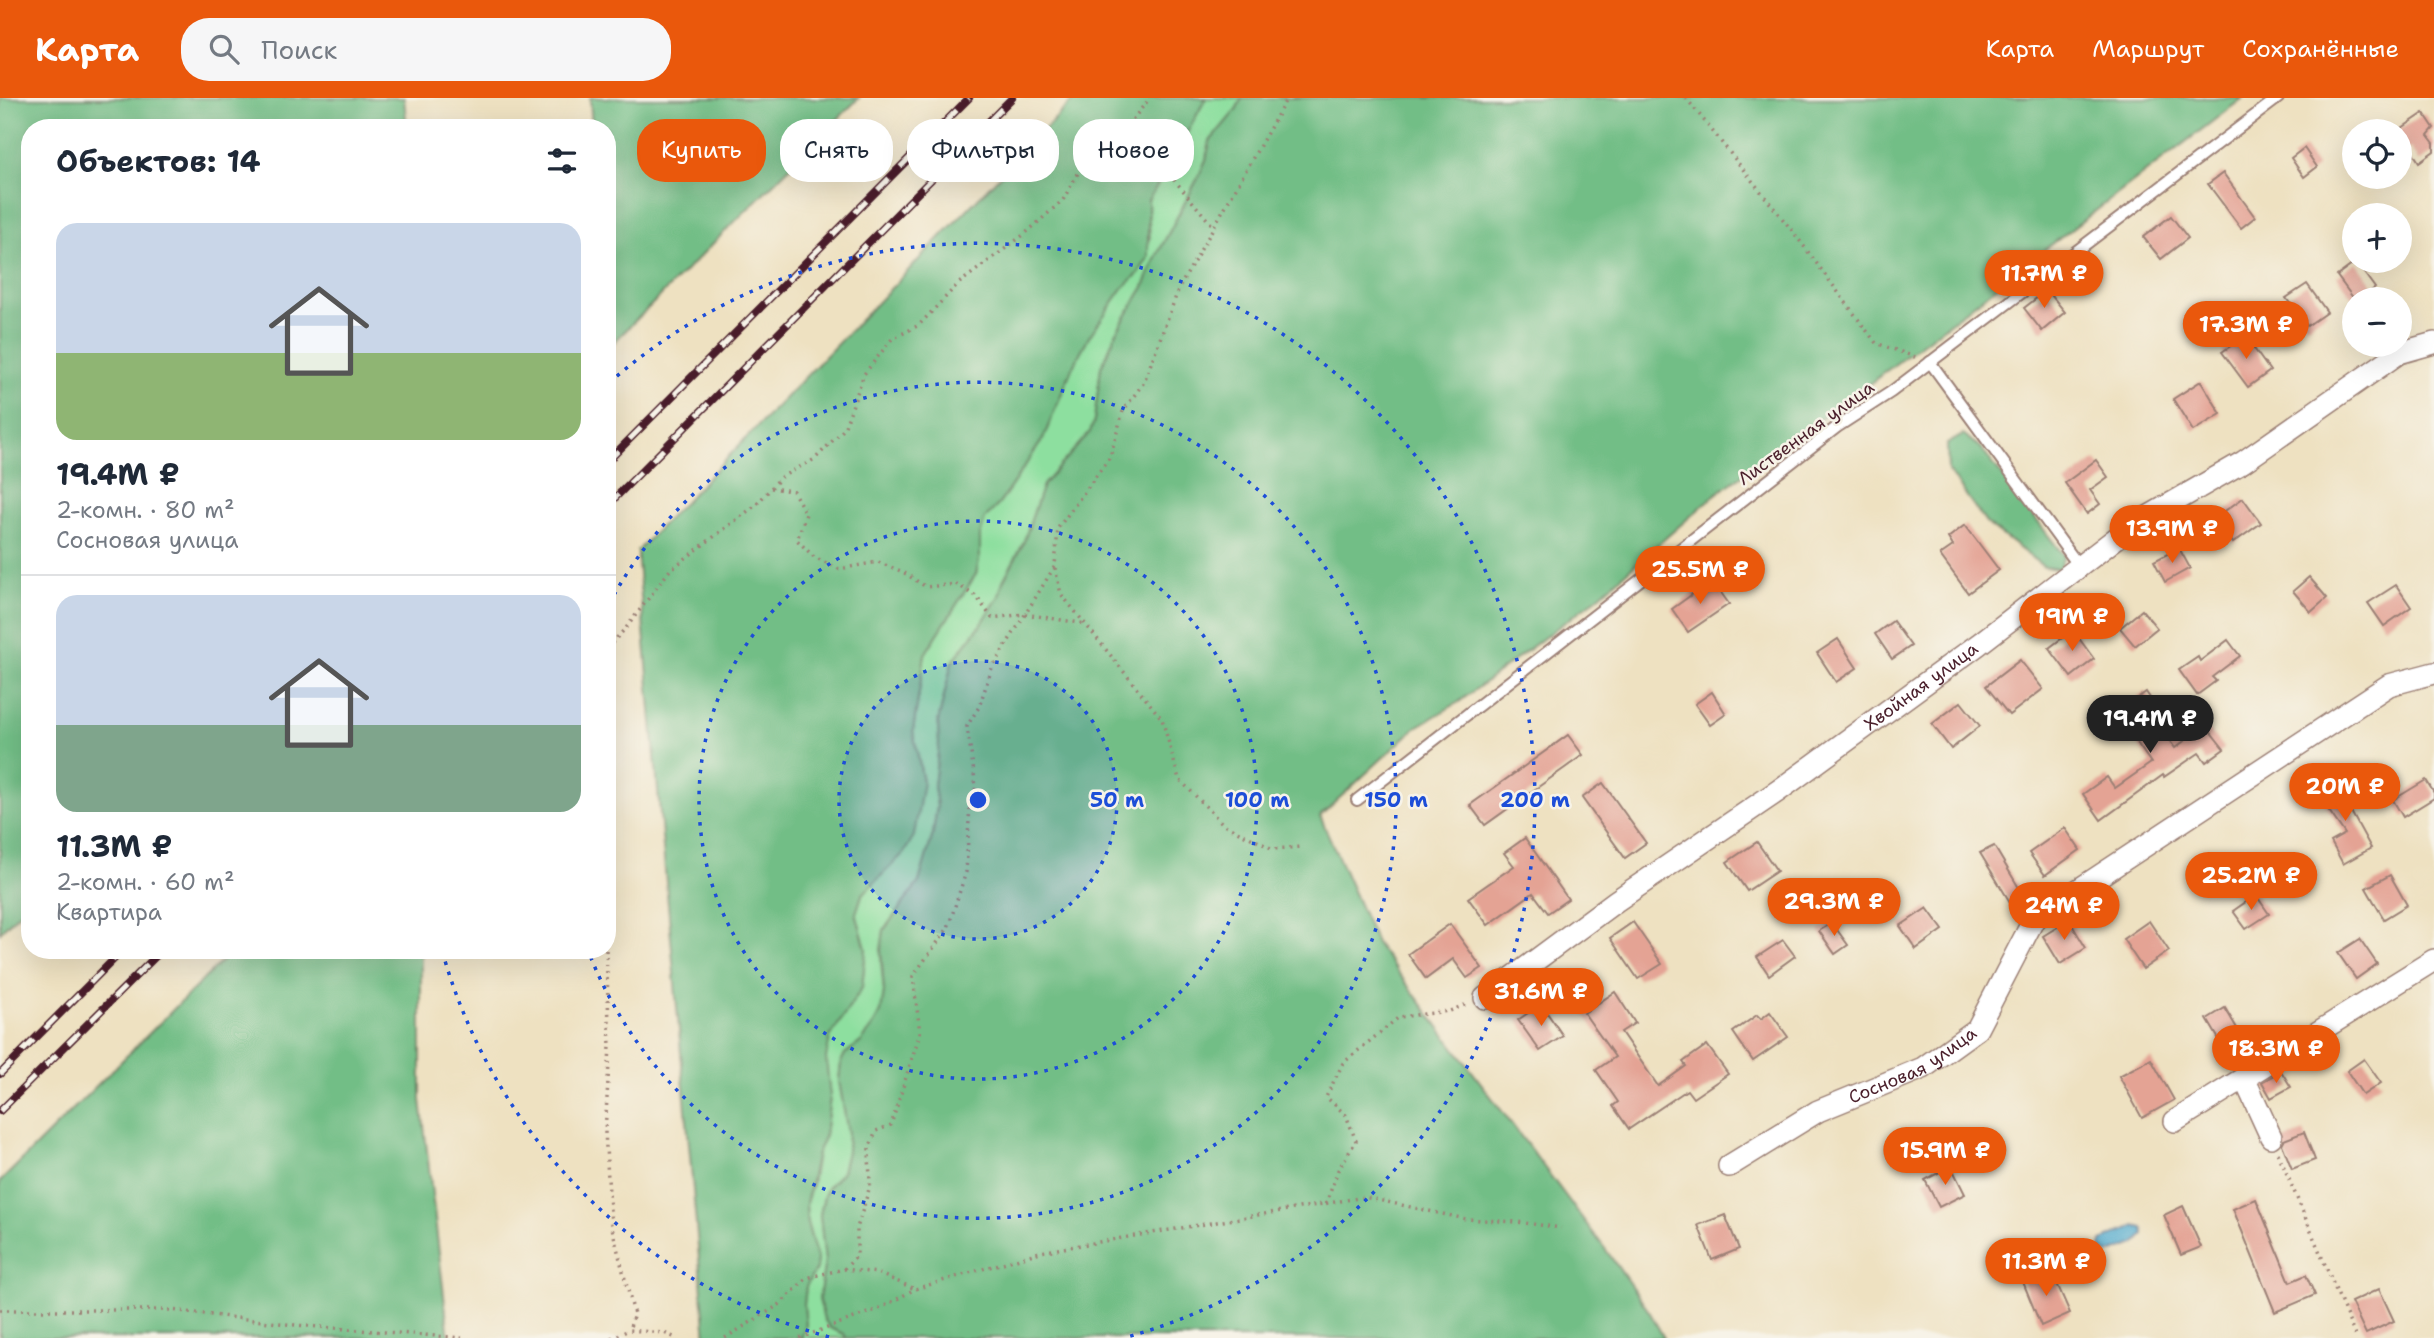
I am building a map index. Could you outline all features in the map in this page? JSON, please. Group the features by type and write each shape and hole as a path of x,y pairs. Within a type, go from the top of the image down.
{"street":[{"name":"Хвойная улица","path":"1485,998 1616,901 1789,782 1979,644 2133,526 2243,462 2399,353 2434,343"},
{"name":"Сосновая улица","path":"1729,1166 1818,1111 1923,1068 1977,1030 2034,919 2389,685 2434,673"},
{"path":"2175,1121 2434,960"},
{"path":"2244,1078 2271,1136"}],"lane":[{"name":"Лиственная улица","path":"1357,800 1837,427 1891,392 2278,98"},
{"path":"1930,362 2079,566"}],"path":[{"path":"1133,119 1150,98"},
{"path":"1287,98 1179,288 1144,382 1123,411 1110,457 1058,528 1055,566 1061,594 1162,719 1179,779 1223,824 1273,849 1301,847"},
{"path":"1686,98 1794,233 1876,343 1930,362"},
{"path":"616,639 670,570 756,505 781,477 815,459 844,429 864,373 892,340 919,325 958,284 1026,233 1063,200 1073,182"},
{"path":"1176,182 1213,226"},
{"path":"771,488 793,491 806,514 797,540 814,557 839,569 878,562 904,572 926,587 956,584 976,596 992,618 1025,614 1086,624"},
{"path":"844,1269 857,1256 857,1228 870,1186 869,1149 876,1131 891,1125 920,1033 913,976 948,928 966,872 970,804 976,787 967,726 978,707 992,668 1055,566"},
{"path":"606,959 610,1046 605,1132 611,1224 634,1314 629,1330"},
{"path":"1326,1204 1338,1170 1356,1141 1346,1115 1326,1097 1343,1063 1399,1017 1450,1011 1485,998"},
{"path":"2271,1136 2356,1338"},
{"path":"800,1338 880,1308 915,1289 1040,1252 1364,1198 1466,1219 1561,1227"},
{"path":"725,1338 779,1306 807,1278 844,1269 877,1273 915,1289"},
{"path":"0,1310 170,1310 295,1325 462,1338"},
{"path":"611,1338 629,1330 664,1333 676,1338"}],"green space":[{"path":"0,98 404,98 406,119 21,119 21,911 0,932"},
{"path":"590,98 859,98 838,119 780,119 780,177 616,340 616,119 591,119"},
{"path":"1075,98 1206,98 1194,120 1073,119 1073,182 1159,182 1148,200 1148,258 1088,338 1072,368 1043,439 999,504 985,518 976,574 925,654 913,731 923,782 914,836 904,853 862,895 856,913 866,949 862,988 830,1037 826,1058 830,1097 825,1135 817,1153 806,1203 807,1223 817,1259 816,1269 806,1286 806,1325 801,1338 706,1338 637,551 994,182 1059,182 1059,119 1055,119"},
{"path":"1206,98 1242,98 1236,110 1211,141 1198,178 1156,257 1144,287 1118,329 1101,367 1094,421 1090,432 1043,485 1023,544 1003,581 999,596 952,662 938,722 939,744 934,786 937,806 933,834 919,882 884,930 881,961 884,992 881,1012 861,1042 845,1054 841,1062 839,1081 848,1133 847,1152 842,1172 828,1186 820,1215 825,1261 819,1299 824,1319 830,1328 845,1334 846,1338 801,1338 806,1325 806,1286 816,1269 817,1259 807,1223 806,1203 817,1153 825,1135 830,1097 825,1058 830,1037 862,988 866,949 856,913 862,895 875,880 923,782 913,731 925,654 976,574 985,518 999,504 1043,439 1072,368 1088,338 1123,288 1138,274 1150,239 1148,200 1159,182 1194,182 1194,120"},
{"path":"1242,98 2243,98 1868,385 1716,494 1598,597 1459,702 1415,728 1320,816 1376,943 1606,1250 1664,1338 846,1338 844,1334 830,1328 824,1319 819,1299 825,1261 820,1215 824,1196 828,1187 842,1172 847,1152 848,1133 839,1081 841,1062 845,1054 861,1042 881,1012 884,992 881,950 884,930 919,882 933,834 937,806 934,786 939,744 938,722 952,662 999,596 1003,581 1023,544 1043,485 1090,432 1094,421 1101,367 1118,329 1144,287 1156,257 1198,178 1210,141 1236,110"},
{"path":"1963,435 1980,447 2064,556 2059,569 2044,567 1986,523 1948,470 1947,444"},
{"path":"224,959 421,959 421,1100 449,1338 0,1338 0,1182"}],"water":[{"path":"2134,1226 2143,1228 2144,1235 2135,1244 2108,1254 2101,1248 2102,1241"}],"building":[{"path":"2424,113 2434,128 2428,135 2434,143 2434,151 2419,162 2412,151 2412,121"},
{"path":"2304,148 2317,167 2304,177 2291,158"},
{"path":"2223,173 2255,217 2241,228 2208,184"},
{"path":"2171,216 2188,238 2161,259 2143,237"},
{"path":"2342,272 2364,273 2374,287 2345,287 2337,276"},
{"path":"2307,284 2327,312 2307,326 2286,298"},
{"path":"2047,290 2065,312 2042,331 2024,308"},
{"path":"2245,336 2270,371 2248,387 2222,352"},
{"path":"2201,381 2221,414 2193,431 2173,399"},
{"path":"2096,460 2108,477 2090,490 2100,504 2087,514 2065,483"},
{"path":"2243,498 2261,523 2233,543 2215,518"},
{"path":"1965,525 1999,570 1968,593 1940,555 1953,546 1948,538"},
{"path":"2179,548 2190,568 2165,582 2154,561"},
{"path":"2309,577 2327,598 2311,612 2293,591"},
{"path":"1712,580 1729,604 1688,632 1672,609"},
{"path":"2396,585 2411,607 2384,626 2368,603"},
{"path":"2142,610 2157,628 2135,646 2120,628"},
{"path":"1893,621 1911,646 1892,659 1875,634"},
{"path":"2073,630 2094,659 2071,677 2049,648"},
{"path":"1838,639 1857,668 1836,682 1817,653"},
{"path":"2228,640 2240,656 2212,677 2216,681 2197,695 2179,670 2198,657 2200,661"},
{"path":"2020,660 2043,689 2009,715 1986,686"},
{"path":"1712,692 1726,714 1710,725 1695,704"},
{"path":"2146,692 2165,720 2158,725 2175,748 2205,725 2224,749 2206,762 2199,753 2164,777 2163,775 2101,820 2083,794 2107,777 2115,788 2151,763 2116,713"},
{"path":"1961,702 1980,726 1951,749 1932,724"},
{"path":"1568,735 1583,755 1485,825 1470,805"},
{"path":"2426,780 2434,798 2403,817 2393,800"},
{"path":"2339,781 2355,803 2349,808 2371,848 2343,864 2331,842 2345,834 2318,795"},
{"path":"1603,783 1646,843 1625,858 1582,798"},
{"path":"2065,828 2080,850 2045,875 2029,853"},
{"path":"1525,838 1568,899 1548,913 1533,893 1488,925 1468,898 1514,866 1504,853"},
{"path":"1757,842 1777,871 1747,891 1727,862"},
{"path":"1994,846 2025,898 2013,907 1980,853"},
{"path":"2390,875 2407,905 2384,919 2366,888"},
{"path":"2256,895 2269,914 2246,929 2233,911"},
{"path":"1927,908 1943,930 1916,949 1900,926"},
{"path":"2069,920 2086,948 2060,964 2043,936"},
{"path":"2149,921 2169,951 2143,969 2123,939"},
{"path":"1633,922 1662,964 1638,979 1610,938"},
{"path":"1832,923 1848,945 1835,954 1819,931"},
{"path":"1450,924 1482,968 1467,978 1453,959 1426,979 1408,954"},
{"path":"2360,939 2377,964 2356,979 2338,953"},
{"path":"1783,940 1795,956 1769,975 1757,957"},
{"path":"1615,992 1635,1023 1621,1032 1658,1086 1686,1066 1683,1062 1707,1045 1728,1074 1693,1098 1687,1090 1629,1129 1613,1106 1618,1102 1596,1070 1615,1057 1584,1013"},
{"path":"1541,1004 1563,1036 1540,1051 1518,1020"},
{"path":"2225,1008 2251,1052 2233,1063 2207,1019"},
{"path":"1770,1012 1788,1037 1753,1061 1733,1032 1757,1015 1761,1019"},
{"path":"2151,1059 2174,1100 2142,1118 2119,1076"},
{"path":"2364,1059 2381,1083 2363,1095 2347,1071"},
{"path":"2281,1071 2291,1087 2271,1098 2262,1082"},
{"path":"2304,1132 2315,1160 2292,1169 2282,1144 2284,1140"},
{"path":"1951,1166 1965,1194 1939,1207 1925,1180"},
{"path":"2256,1199 2290,1282 2306,1275 2315,1295 2275,1312 2233,1209"},
{"path":"2183,1206 2201,1247 2181,1255 2164,1215"},
{"path":"1725,1215 1739,1249 1712,1260 1698,1225"},
{"path":"2051,1270 2070,1313 2041,1326 2023,1282"},
{"path":"2379,1289 2394,1321 2366,1334 2351,1302"}],"railway":[{"path":"616,453 969,98"},
{"path":"616,497 1012,98"},
{"path":"0,1074 114,959"},
{"path":"0,1111 153,959"}]}
